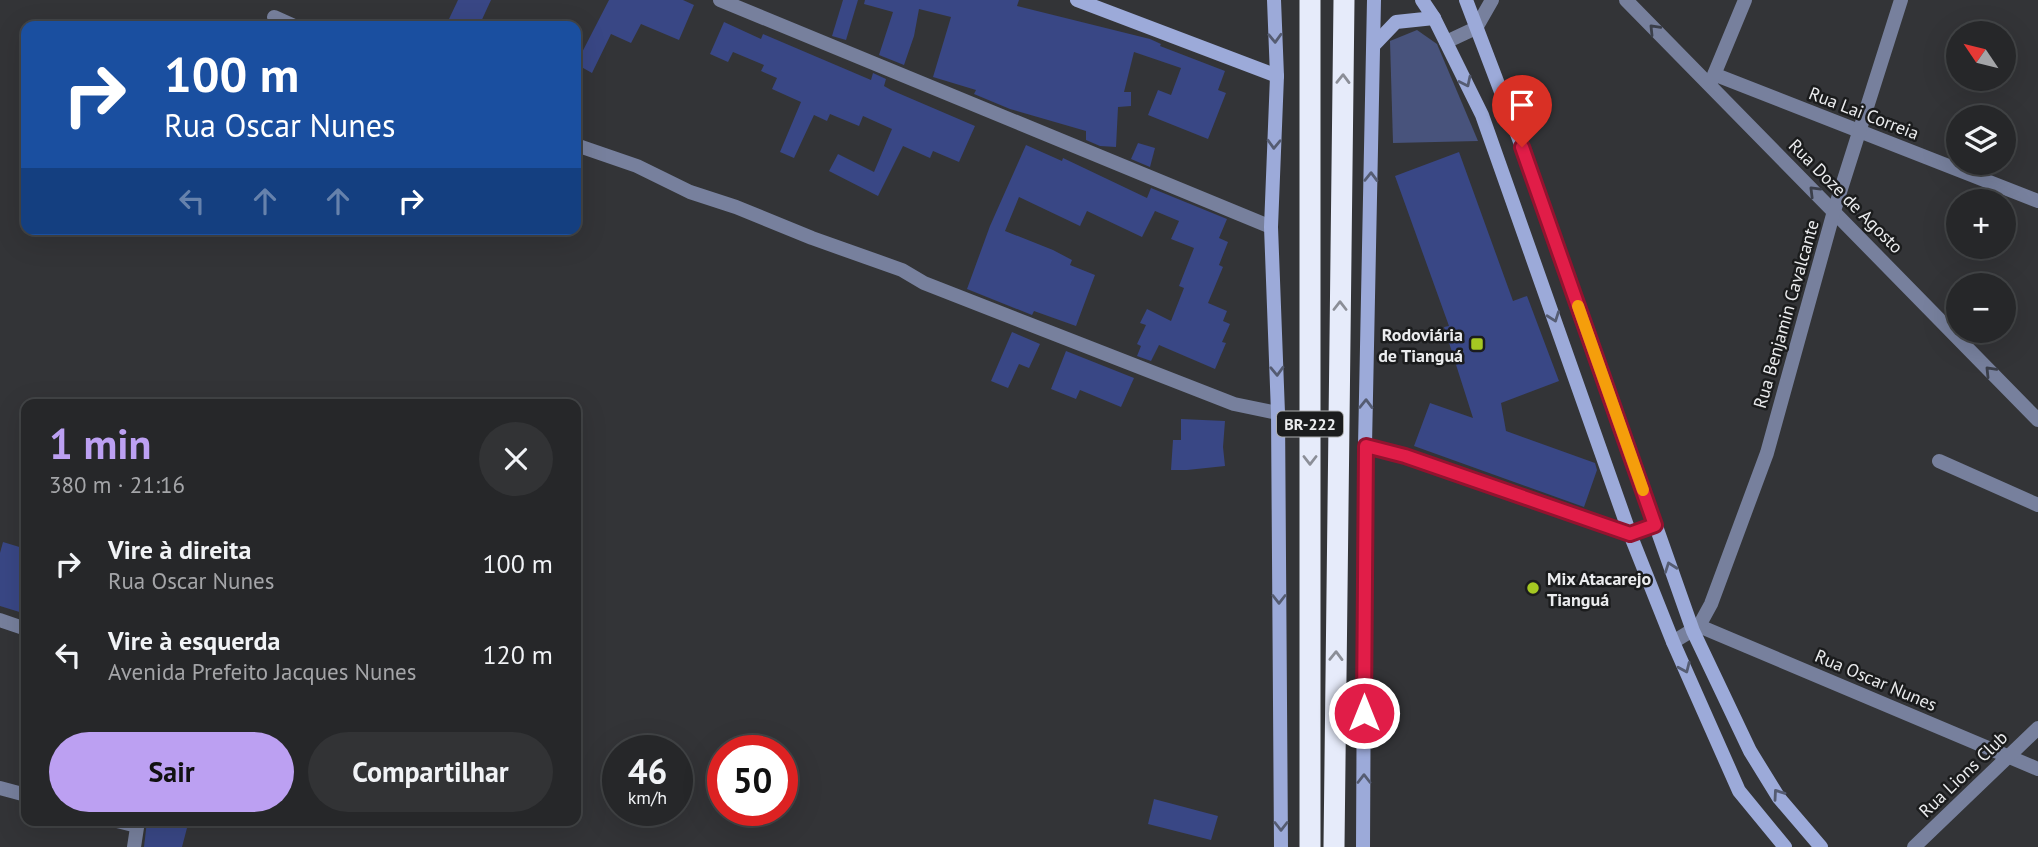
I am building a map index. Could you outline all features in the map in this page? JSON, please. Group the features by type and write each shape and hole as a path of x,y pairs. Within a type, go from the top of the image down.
{"highway":[{"name":"BR-222","path":"1310,0 1310,847"},
{"name":"BR-222","path":"1334,847 1344,0"}],"main road":[{"path":"1077,0 1277,76"},
{"path":"1274,0 1277,76 1272,227 1278,412 1281,847"},
{"name":"BR-222","path":"1363,847 1366,446 1374,0"},
{"path":"1422,0 1434,18 1482,115 1630,534 1673,642 1740,791 1785,847"},
{"path":"1465,0 1538,192 1655,525 1696,628 1750,751 1779,798 1821,847"},
{"path":"1374,45 1396,22 1434,18"},
{"path":"1482,115 1506,106"},
{"path":"1512,200 1538,192"},
{"path":"1541,281 1566,272"},
{"path":"1570,365 1596,356"},
{"path":"1601,452 1627,444"}],"street":[{"path":"720,0 1272,227"},
{"path":"1446,41 1476,28 1492,0"},
{"name":"Rua Doze de Agosto","path":"1626,0 1712,81 1834,211 2038,420"},
{"path":"1712,81 1745,0"},
{"name":"Rua Benjamin Cavalcante","path":"1696,628 1711,604 1767,453 1834,211 1901,0"},
{"path":"274,17 283,21"},
{"name":"Rua Lai Correia","path":"1712,81 2037,197"},
{"path":"581,147 637,166 690,192 736,206 812,238 902,270 924,283 1234,404 1278,412"},
{"path":"1366,446 1405,456 1630,534 1655,525"},
{"path":"1939,461 2038,505"},
{"path":"0,620 21,627"},
{"path":"1673,642 1696,628"},
{"name":"Rua Oscar Nunes","path":"1696,628 2038,769"},
{"name":"Rua Lions Club","path":"1914,847 2038,728"},
{"path":"0,788 21,794"},
{"path":"134,847 138,826"}],"shaded area":[{"path":"1417,30 1437,44 1478,141 1393,143 1390,41"}],"building":[{"path":"458,0 491,0 481,21 449,19"},
{"path":"609,0 683,0 694,5 679,40 641,24 631,43 611,34 592,73 581,67 581,54"},
{"path":"843,0 858,0 846,40 832,36"},
{"path":"865,0 1019,0 1017,6 1150,39 1161,44 1160,46 1225,71 1218,90 1226,93 1208,139 1148,115 1158,90 1171,95 1181,68 1134,52 1124,92 1131,92 1131,106 1118,107 1116,147 1100,146 1086,140 1086,131 1010,109 974,94 976,90 933,77 951,17 919,9 914,36 904,65 879,55 893,12 864,4"},
{"path":"724,22 761,39 763,34 871,80 873,73 886,79 884,86 891,90 975,126 959,162 933,151 930,158 903,146 878,196 829,171 838,154 874,172 892,129 863,116 859,126 830,114 827,121 814,115 794,158 780,152 801,102 772,89 777,78 761,71 764,65 733,52 728,62 710,54"},
{"path":"1138,143 1155,148 1150,167 1131,159"},
{"path":"1026,145 1062,161 1063,158 1147,198 1151,188 1227,219 1219,238 1228,242 1219,265 1223,267 1208,303 1227,311 1223,321 1230,324 1222,342 1226,343 1215,369 1159,345 1151,361 1137,356 1141,346 1137,344 1146,325 1140,323 1147,309 1171,321 1184,288 1179,286 1194,248 1171,239 1179,221 1155,211 1142,237 1087,211 1080,226 1019,197 1005,231 1053,250 1072,260 1070,265 1095,275 1076,326 1034,311 1032,315 967,289 990,226"},
{"path":"1459,152 1513,301 1527,296 1559,381 1501,403 1506,431 1595,463 1597,470 1584,507 1414,446 1430,403 1473,418 1444,327 1449,326 1395,176"},
{"path":"1012,332 1040,344 1029,368 1019,364 1008,388 991,381"},
{"path":"1066,351 1134,378 1121,407 1080,390 1076,399 1051,389"},
{"path":"1181,419 1225,421 1225,466 1171,470 1173,440 1181,440"},
{"path":"3,542 21,547 21,612 0,606 0,553"},
{"path":"1154,799 1218,816 1211,840 1148,824"},
{"path":"146,826 187,828 182,847 144,847"}],"slow traffic":[{"path":"1578,306 1643,490"}],"place":[{"name":"Rodoviária de Tianguá","path":"1477,344"},
{"name":"Mix Atacarejo Tianguá","path":"1533,588"}],"route":[{"path":"1364,713 1366,446 1405,456 1630,534 1655,525 1522,147"}]}
